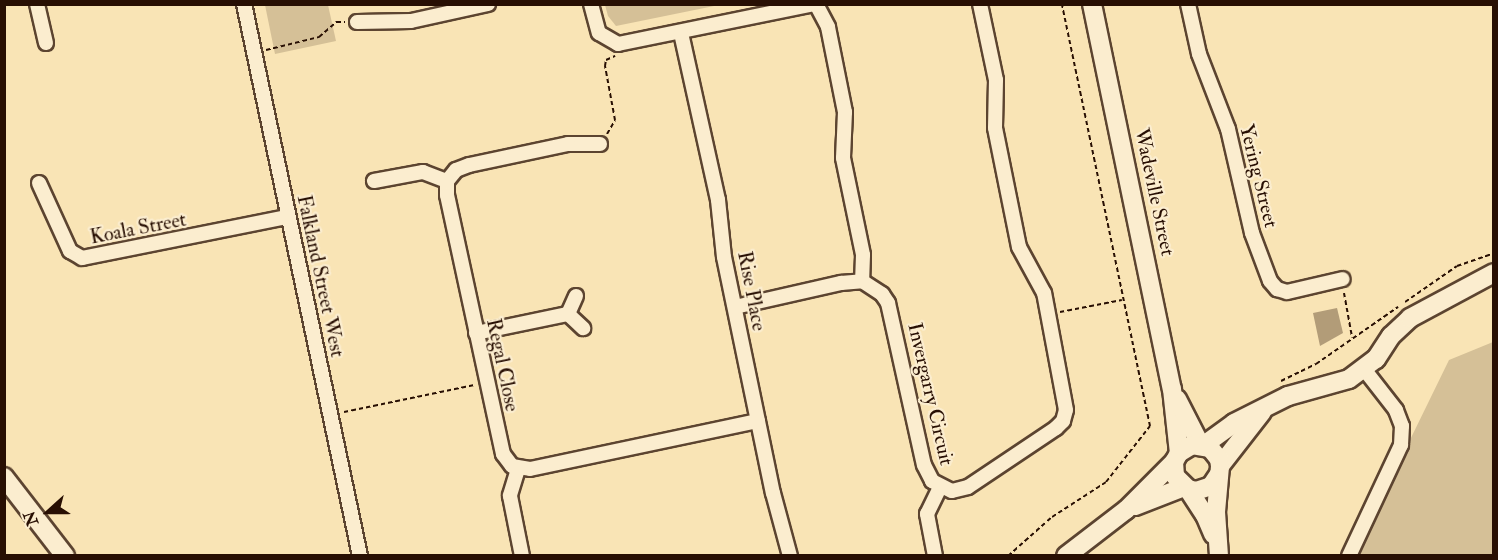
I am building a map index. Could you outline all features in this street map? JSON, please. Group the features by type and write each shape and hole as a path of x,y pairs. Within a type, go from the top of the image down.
{"main road":[{"name":"Wadeville Street","path":"1092,4 1172,389 1176,458"},
{"path":"1202,445 1234,423 1263,411 1288,396 1336,384 1364,369 1410,318 1494,273"},
{"name":"Wadeville Street","path":"1172,389 1202,445"},
{"path":"1126,510 1186,488 1196,491 1211,486 1263,411"},
{"path":"1066,555 1126,510 1176,458 1192,445 1202,445 1215,453 1220,470 1218,550"},
{"path":"1176,458 1175,476 1204,514 1218,550"},
{"path":"4,477 65,555"}],"street":[{"path":"38,4 46,43"},
{"name":"Falkland Street West","path":"244,4 360,555"},
{"path":"357,22 411,21 488,4"},
{"path":"591,4 599,33 618,44 816,4 828,27 846,112 843,158 863,255 862,281 841,283 735,308"},
{"name":"Invergarry Circuit","path":"862,281 882,294 888,303 924,465 928,476 940,487 952,491 968,487 1063,421 1066,402 1044,293 1019,247 995,128 996,80 980,4"},
{"name":"Yering Street","path":"1188,4 1199,54 1228,129 1252,233 1270,281 1277,289 1287,291 1343,279"},
{"name":"Rise Place","path":"681,33 718,200 724,257 773,493 790,555"},
{"path":"374,181 423,172 447,181 456,170 469,165 568,144 600,144"},
{"name":"Regal Close","path":"447,181 447,195 502,454 506,461 518,469"},
{"name":"Koala Street","path":"39,183 70,251 82,258 288,217"},
{"path":"568,314 576,297"},
{"path":"476,333 568,314"},
{"path":"568,314 583,328"},
{"path":"1349,555 1401,445 1402,426 1396,410 1364,369"},
{"path":"522,555 510,496 518,469 530,469 758,421"},
{"path":"935,555 927,514 940,487"}],"path":[{"path":"1008,555 1052,517 1106,482 1150,426 1062,4"},
{"path":"254,52 319,37 336,22 357,22"},
{"path":"600,144 615,120 606,60 619,56"},
{"path":"1328,283 1344,293 1352,337"},
{"path":"1048,315 1123,300"},
{"path":"330,414 486,383"}],"shaded area":[{"path":"605,4 719,5 616,26 608,16"},
{"path":"265,5 328,5 336,41 275,54"},
{"path":"1337,308 1343,333 1320,346 1313,313"},
{"path":"1493,342 1493,555 1349,556 1401,445 1408,444 1449,360"}]}
